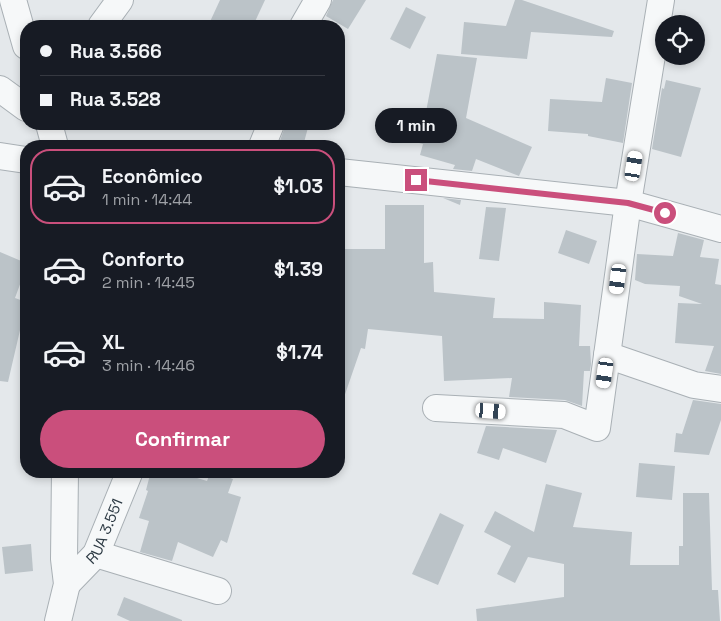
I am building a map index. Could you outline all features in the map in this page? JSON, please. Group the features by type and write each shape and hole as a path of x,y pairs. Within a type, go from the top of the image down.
{"street":[{"path":"13,0 20,25"},
{"path":"105,20 120,0"},
{"path":"306,20 318,0"},
{"path":"436,408 564,415 598,428 628,203 660,0"},
{"path":"0,89 20,104"},
{"path":"0,156 20,159"},
{"path":"345,173 628,203 721,229"},
{"path":"607,355 694,385 721,389"},
{"path":"58,621 68,584 64,559 65,478"},
{"name":"RUA 3.551","path":"68,584 96,554 127,478"},
{"path":"96,554 218,591"}],"building":[{"path":"220,0 265,0 256,20 211,20"},
{"path":"333,0 366,0 348,29 345,27 345,20 333,20 326,16"},
{"path":"515,0 522,0 614,31 612,37 531,32 527,59 461,54 464,22 506,26"},
{"path":"406,7 426,17 410,49 390,39"},
{"path":"437,54 477,58 466,118 532,147 519,176 476,159 472,171 453,169 455,165 420,155 423,144 411,141 417,115 425,117"},
{"path":"606,78 632,83 623,143 588,136 588,134 548,131 550,99 602,102"},
{"path":"666,80 701,88 681,157 652,149 662,88 664,89"},
{"path":"284,130 307,130 305,140 280,140"},
{"path":"443,198 461,200 460,205"},
{"path":"385,205 424,205 424,263 433,262 434,292 495,298 493,318 544,319 544,302 581,305 579,346 590,346 591,364 590,371 584,371 582,406 565,400 509,397 512,378 444,381 442,336 368,329 365,349 361,348 345,394 345,249 385,249"},
{"path":"486,207 506,208 499,261 479,259"},
{"path":"566,230 597,241 589,264 558,253"},
{"path":"678,233 704,240 700,257 719,259 715,284 721,285 721,374 705,371 714,346 675,343 678,303 702,304 679,296 680,286 645,284 635,280 637,254 673,256"},
{"path":"0,252 20,260 20,284 15,298 20,300 20,330 8,382 0,381"},
{"path":"693,400 721,404 721,420 709,455 674,452 676,433 682,434"},
{"path":"486,426 557,430 546,463 503,448 499,460 477,453"},
{"path":"639,463 675,466 672,500 636,497"},
{"path":"149,478 197,478 207,481 208,478 233,479 228,493 241,497 227,543 221,540 213,557 178,542 172,561 140,552 149,521 139,518 148,491 146,490"},
{"path":"546,484 582,493 573,527 632,532 630,565 679,565 679,546 683,546 683,493 709,493 712,590 718,590 720,621 477,621 476,609 564,597 564,564 528,557 515,583 497,574 511,546 484,532 495,511 534,532"},
{"path":"440,513 464,525 438,585 412,574"},
{"path":"31,544 33,571 5,574 2,547"},
{"path":"124,597 182,621 130,621 117,615"}],"route":[{"path":"416,180 628,203 665,213"}]}
